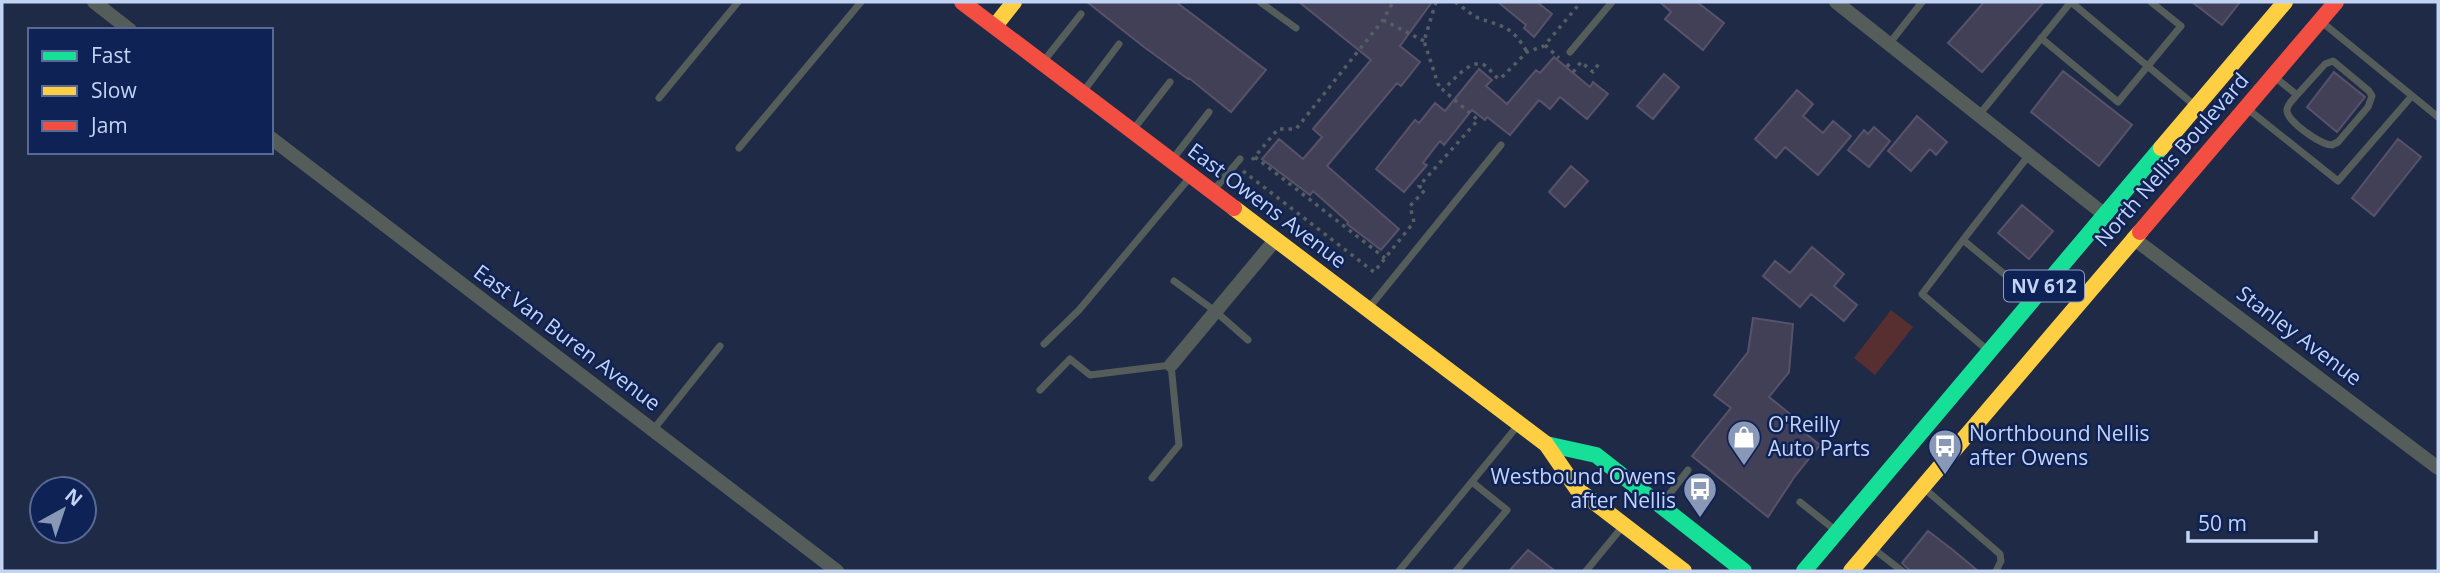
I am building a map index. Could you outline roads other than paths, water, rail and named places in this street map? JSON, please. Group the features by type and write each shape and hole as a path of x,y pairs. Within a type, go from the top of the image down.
{"main road":[{"name":"East Owens Avenue","path":"962,2 1546,444 1577,489 1677,569"},
{"path":"995,26 1014,2"},
{"name":"North Nellis Boulevard","path":"1804,571 2285,2"},
{"name":"North Nellis Boulevard","path":"1858,569 1871,547 2336,2"},
{"name":"East Owens Avenue","path":"1546,444 1596,455 1744,571"}],"street":[{"path":"94,2 127,28"},
{"path":"1836,2 2105,215"},
{"name":"East Van Buren Avenue","path":"273,140 836,571"},
{"name":"Stanley Avenue","path":"2133,238 2438,468"},
{"path":"1171,365 1276,239"}],"lane":[{"path":"659,98 738,2"},
{"path":"738,148 861,2"},
{"path":"1260,2 1296,28"},
{"path":"1570,52 1612,2"},
{"path":"1889,44 1922,2"},
{"path":"1979,116 2071,2 2196,107"},
{"path":"2041,38 2118,102 2181,26 2151,2"},
{"path":"1042,62 1081,14"},
{"path":"2320,20 2438,117"},
{"path":"1082,93 1119,44"},
{"path":"2333,61 2372,96 2368,107 2338,142 2332,145 2321,143 2290,118 2288,106 2297,96 2325,64 2333,61"},
{"path":"2273,75 2297,96"},
{"path":"1132,131 1170,82"},
{"path":"2246,107 2338,181 2412,97"},
{"path":"1172,160 1209,112"},
{"path":"1368,309 1501,145"},
{"path":"1989,352 1922,294 2029,155"},
{"path":"1213,191 1240,159"},
{"path":"1044,344 1079,310 1191,175"},
{"path":"1964,240 2034,298"},
{"path":"1174,281 1215,311 1248,340"},
{"path":"653,430 720,346"},
{"path":"1040,390 1070,359 1090,375 1171,365 1179,445 1152,478"},
{"path":"1399,571 1519,424"},
{"path":"1660,506 1688,470"},
{"path":"1455,571 1507,510 1472,481"},
{"path":"1923,487 2000,554 2001,561 1996,571"},
{"path":"1800,502 1837,532"},
{"path":"1586,571 1624,525"},
{"path":"1871,547 1902,571"}],"place":[{"name":"O'Reilly Auto Parts","path":"1744,467"},
{"name":"Northbound Nellis after Owens","path":"1945,476"},
{"name":"Westbound Owens after Nellis","path":"1700,519"}]}
